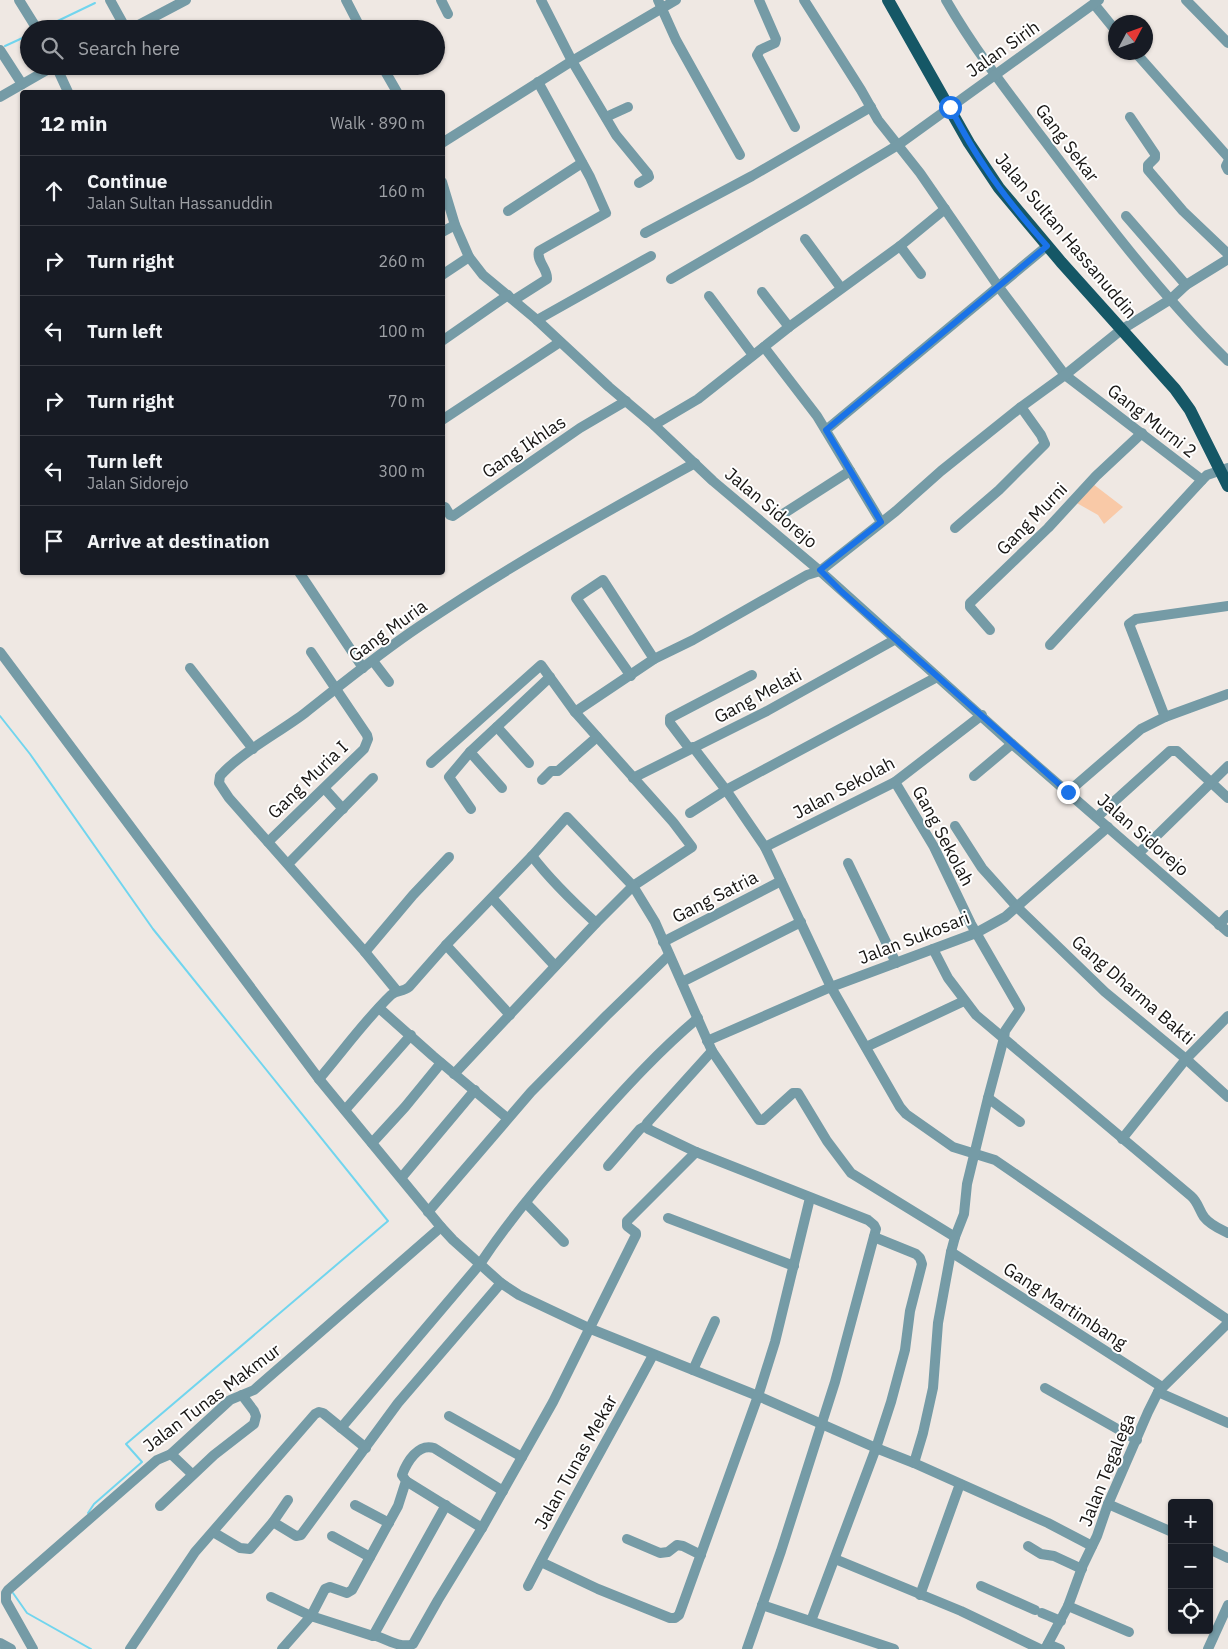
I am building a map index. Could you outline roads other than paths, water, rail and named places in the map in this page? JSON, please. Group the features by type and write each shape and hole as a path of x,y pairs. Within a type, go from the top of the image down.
{"main road":[{"name":"Jalan Sultan Hassanuddin","path":"888,0 985,168 1047,246 1182,399 1224,469 1228,486"}],"street":[{"path":"19,0 31,20"},
{"path":"110,0 121,20"},
{"path":"145,20 169,4 186,0"},
{"path":"346,0 356,20"},
{"path":"441,0 448,14"},
{"path":"540,0 572,60 616,135 648,174 649,177 639,183"},
{"path":"445,141 660,4 676,0"},
{"path":"758,0 776,39 775,42 758,52 757,56 795,127"},
{"name":"Gang Murni 2","path":"804,0 878,120 945,208 998,286 1065,374 1202,480 1207,475 1224,469"},
{"name":"Gang Sekar","path":"946,0 966,33 995,74 1077,185 1206,340 1228,361"},
{"path":"1186,0 1228,43"},
{"path":"1097,2 1108,19"},
{"name":"Jalan Sirih","path":"671,279 898,145 1097,2"},
{"path":"660,4 676,40 740,154"},
{"path":"0,50 22,84"},
{"path":"1142,60 1228,158"},
{"path":"0,97 38,75"},
{"path":"60,75 67,90"},
{"path":"388,75 397,90"},
{"path":"445,339 511,297 547,279 547,272 538,256 539,251 606,213 582,163 538,82"},
{"path":"606,117 628,107"},
{"path":"645,233 752,176 871,107"},
{"path":"1130,118 1155,154 1155,158 1148,165 1148,170 1183,211 1228,254"},
{"path":"1228,162 1226,166 1228,170"},
{"path":"508,211 582,163"},
{"name":"Jalan Sidorejo","path":"445,192 455,225 469,257 483,275 537,320 713,481 820,570 842,592 896,638 1012,744 1228,932"},
{"path":"654,425 698,399 789,327 900,246 945,208"},
{"path":"1126,216 1186,285"},
{"path":"445,230 455,225"},
{"path":"806,239 841,288"},
{"path":"900,246 921,274"},
{"path":"826,430 1047,246"},
{"path":"537,320 652,256"},
{"path":"445,272 469,257"},
{"path":"575,712 654,659 724,623 807,575 820,570 1021,407 1121,330 1171,299 1186,285 1228,259"},
{"path":"762,292 789,327"},
{"path":"709,296 753,355"},
{"path":"445,418 560,342"},
{"path":"764,347 804,398 826,430 881,522"},
{"name":"Gang Ikhlas","path":"445,507 450,515 453,516 580,428 626,401"},
{"path":"955,528 999,490 1045,444 1021,407"},
{"name":"Gang Murni","path":"990,630 970,607 970,603 1048,528 1096,476 1142,433"},
{"name":"Gang Muria","path":"397,991 229,798 218,780 222,773 285,728 418,627 608,511 695,463"},
{"path":"783,514 850,471"},
{"path":"1050,645 1202,480"},
{"path":"301,575 363,668"},
{"path":"631,676 576,598 603,580 654,659"},
{"path":"1165,718 1129,624 1136,619 1228,606"},
{"name":"Gang Melati","path":"633,778 767,711 896,638"},
{"path":"0,652 319,1079 428,1212 501,1284 519,1295 590,1329 758,1396 914,1463 1031,1515 1092,1546"},
{"path":"311,652 336,689"},
{"path":"372,661 389,682"},
{"path":"431,763 539,665 542,665 575,712 673,822 692,847 633,886 454,1074"},
{"path":"190,668 253,750"},
{"path":"752,675 670,718 670,723 726,790 765,848 831,987 900,1107 906,1114 953,1147 996,1160 1228,1321"},
{"path":"471,809 449,776 470,752 550,677"},
{"path":"690,813 726,790 938,677"},
{"name":"Gang Muria I","path":"268,842 325,789 364,749 368,739 367,734 336,689"},
{"path":"1068,792 1141,729 1228,694"},
{"name":"Jalan Sekolah","path":"765,848 895,782 982,715"},
{"path":"497,727 528,763"},
{"path":"542,780 551,771 558,771 597,737"},
{"path":"974,776 1012,744"},
{"path":"1097,817 1170,751 1177,751 1228,798"},
{"path":"470,752 502,788"},
{"path":"1139,853 1228,766"},
{"path":"288,864 373,778"},
{"name":"Gang Sekolah","path":"895,782 934,847 976,933 1020,1006 1019,1012 1004,1031 1004,1038"},
{"path":"325,789 343,810"},
{"path":"319,1079 379,1008 397,991 406,990 567,816 633,886 654,922 712,1052 759,1120 763,1120 793,1093 798,1093 828,1141 851,1173 955,1237"},
{"name":"Gang Dharma Bakti","path":"955,826 982,868 1018,907 1106,992 1226,1092"},
{"name":"Jalan Sukosari","path":"707,1041 831,987 976,933 998,922 1018,907 1108,826"},
{"path":"532,856 558,887 596,923"},
{"path":"365,952 413,895 449,857"},
{"path":"848,863 896,963"},
{"name":"Gang Satria","path":"663,942 781,881"},
{"path":"492,898 555,966"},
{"path":"1219,925 1228,915"},
{"path":"682,982 801,922"},
{"path":"446,945 510,1015"},
{"path":"933,949 948,978 976,1015 1194,1199 1204,1217 1210,1223 1228,1233"},
{"path":"428,1212 531,1092 668,955"},
{"path":"866,1047 964,1001"},
{"path":"379,1008 507,1118"},
{"path":"1122,1139 1186,1059 1228,1016"},
{"path":"340,1428 480,1264 498,1237 560,1159 675,1037 698,1018"},
{"path":"346,1110 411,1035"},
{"path":"914,1463 933,1388 938,1324 951,1252 964,1214 967,1184 974,1153 1004,1038"},
{"path":"608,1166 712,1052"},
{"path":"372,1143 441,1063"},
{"path":"402,1178 475,1090"},
{"path":"988,1098 1020,1122"},
{"path":"647,1125 650,1132 868,1220 876,1227 836,1382 747,1649"},
{"path":"271,1597 311,1616 406,1646 413,1644 503,1491 553,1402 590,1329 635,1237 636,1233 626,1225 627,1221 696,1152"},
{"path":"541,1562 598,1589 672,1619 681,1612 758,1396 775,1342 810,1198"},
{"path":"526,1204 564,1242"},
{"path":"668,1218 794,1266"},
{"name":"Jalan Tunas Makmur","path":"33,1649 6,1601 6,1593 157,1460 171,1454 230,1400 254,1390 442,1227"},
{"path":"812,1621 891,1402 922,1264 916,1254 874,1237"},
{"name":"Gang Martimbang","path":"951,1252 1160,1390 1228,1423"},
{"path":"273,1522 296,1536 301,1535 398,1404 501,1284"},
{"path":"693,1370 715,1320"},
{"name":"Jalan Tegalega","path":"1045,1647 1068,1606 1108,1504 1160,1390 1228,1321"},
{"name":"Jalan Tunas Mekar","path":"528,1586 653,1355"},
{"path":"1045,1388 1137,1440"},
{"path":"160,1506 192,1474 254,1424 256,1416 254,1411 242,1396"},
{"path":"130,1649 195,1552 316,1414 323,1413 366,1448"},
{"path":"449,1416 522,1457"},
{"path":"482,1528 406,1481 402,1475 407,1465 421,1449 434,1448 503,1491"},
{"path":"171,1454 192,1474"},
{"path":"282,1649 311,1616 326,1587 347,1593 351,1592 398,1506 406,1481"},
{"path":"920,1595 960,1484"},
{"path":"213,1532 240,1548 247,1550 252,1547 273,1522 288,1500"},
{"path":"1108,1504 1168,1530"},
{"path":"355,1505 388,1523"},
{"path":"373,1636 446,1505"},
{"path":"332,1536 370,1557"},
{"path":"627,1538 660,1553 668,1552 677,1545 701,1555"},
{"path":"1028,1546 1041,1554 1054,1556 1082,1569"},
{"path":"1213,1551 1228,1558"},
{"path":"835,1559 1045,1647 1060,1649"},
{"path":"981,1586 1061,1621"},
{"path":"762,1605 894,1649"},
{"path":"1208,1649 1228,1605"},
{"path":"1068,1606 1129,1632"},
{"path":"0,1643 11,1649"}],"waterway":[{"path":"60,20 95,3"},
{"path":"5,46 20,39"},
{"path":"0,716 30,754 153,929 388,1221 126,1444 142,1462 94,1504 88,1513"},
{"path":"13,1593 27,1613 91,1649"}]}
